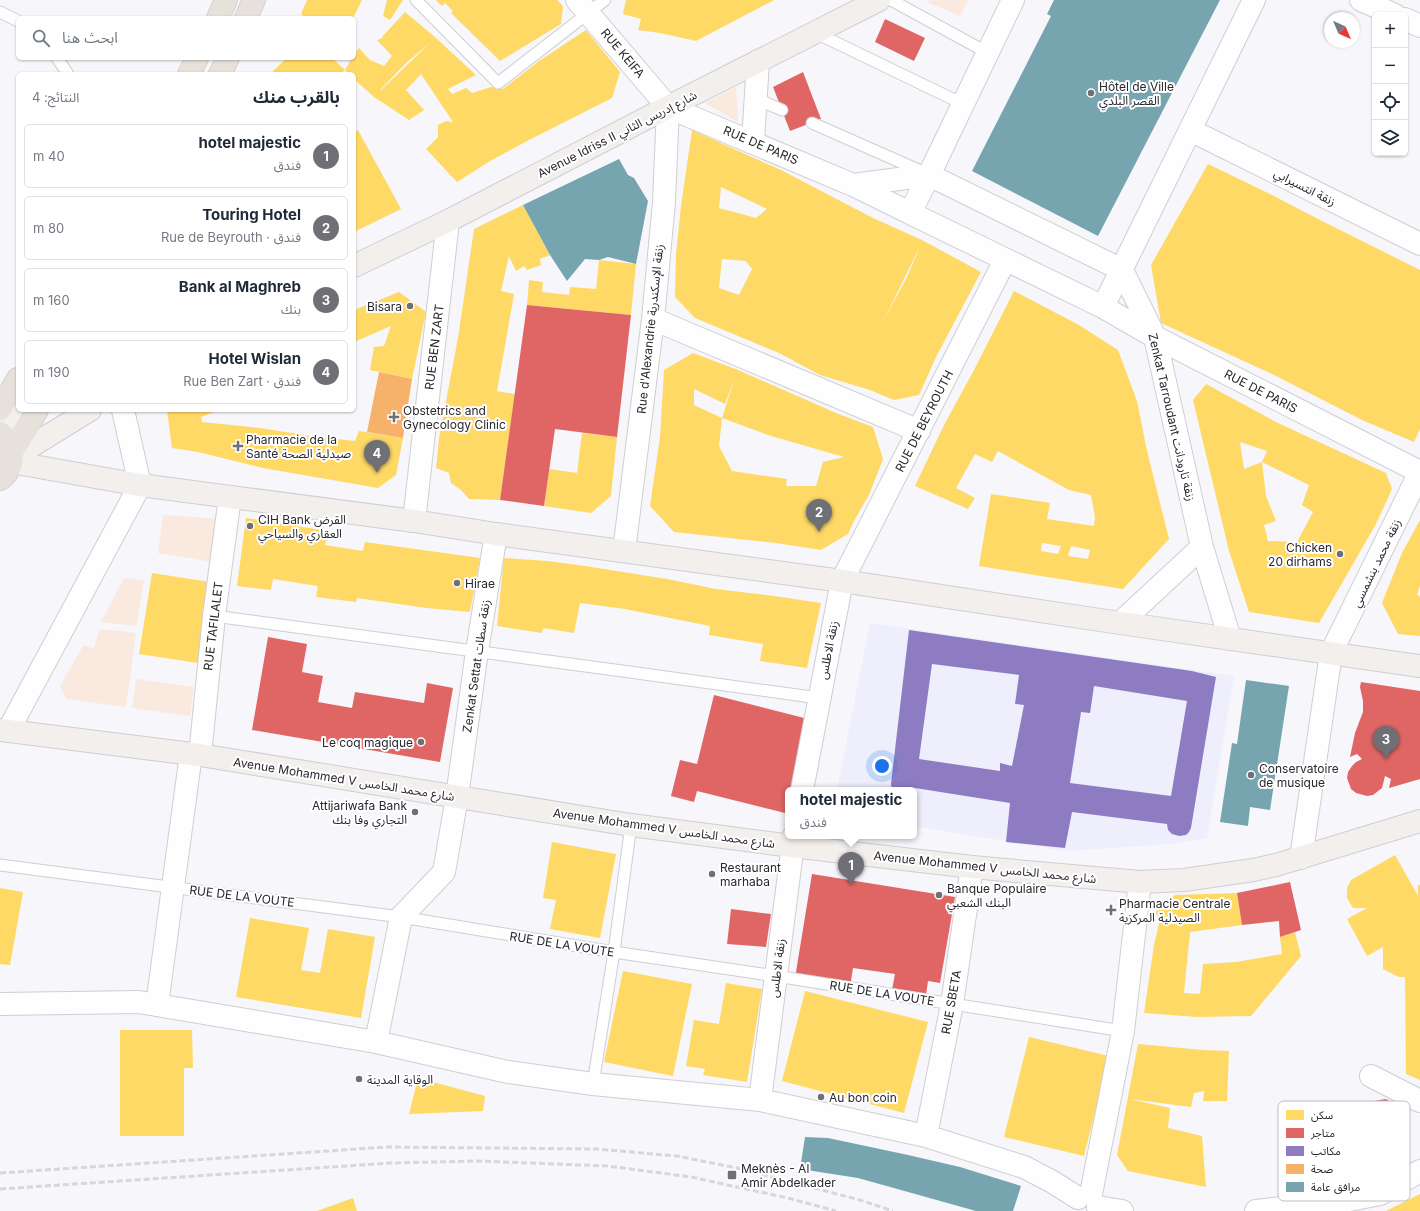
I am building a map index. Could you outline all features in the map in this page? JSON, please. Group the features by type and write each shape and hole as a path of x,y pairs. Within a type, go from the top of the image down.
{"main road":[{"path":"219,16 226,0"},
{"path":"247,16 254,0"},
{"name":"Avenue Idriss II شارع إدريس الثاني","path":"356,265 448,221 879,0"},
{"path":"190,72 197,60"},
{"path":"221,72 227,60"},
{"path":"0,409 16,382"},
{"path":"0,424 27,412"},
{"path":"9,463 36,412"},
{"path":"9,463 87,412"},
{"path":"0,433 9,444 9,463"},
{"path":"9,463 140,485 414,521 496,534 842,581 1420,666"},
{"name":"Avenue Mohammed V شارع محمد الخامس","path":"4,730 195,755 631,825 793,841 972,867 1140,882 1184,880 1276,865 1420,821"}],"street":[{"path":"910,213 1013,0"},
{"path":"1103,307 1254,0"},
{"path":"1361,0 1388,12"},
{"name":"RUE KEIFA","path":"590,4 668,107"},
{"path":"1408,20 1420,26"},
{"path":"753,142 758,61"},
{"name":"RUE DE PARIS","path":"668,107 853,184 1103,307 1155,337 1420,472"},
{"name":"Rue d'Alexandrie زنقة الإسكندرية","path":"624,551 653,319 664,202 668,107"},
{"name":"زنقة انتسيرابي","path":"1190,130 1420,244"},
{"path":"853,184 929,175 1122,270"},
{"name":"RUE BEN ZART","path":"414,521 448,221"},
{"name":"RUE DE BEYROUTH","path":"842,581 1005,260"},
{"name":"Zenkat Tarroudant زنقة تارودانت","path":"1122,270 1155,337 1202,547 1230,639"},
{"path":"653,319 919,431"},
{"path":"4,730 140,485 123,412"},
{"name":"زنقة محمد بنشمسي","path":"1301,858 1331,653 1420,472"},
{"name":"RUE TAFILALET","path":"157,1005 173,887 195,755 230,497"},
{"name":"Zenkat Settat زنقة سطات","path":"401,917 444,872 457,797 477,651 496,534"},
{"path":"1120,623 1202,547"},
{"name":"زنقة الاطلس","path":"803,787 842,581"},
{"name":"زنقة الاطلس","path":"760,1100 793,841"},
{"name":"RUE SBETA","path":"926,1136 952,1004 972,867"},
{"path":"1088,1204 1123,1031 1140,882"},
{"path":"376,1042 401,917"},
{"path":"0,1004 139,1002 376,1042 508,1072 593,1084 760,1100 926,1136 1024,1166 1088,1204 1122,1211"},
{"path":"1371,1076 1420,1101"},
{"path":"1410,1177 1420,1171"},
{"path":"1256,1211 1344,1201"}],"lane":[{"path":"416,0 498,83 590,4"},
{"path":"891,0 988,53"},
{"path":"0,12 16,20"},
{"path":"814,32 963,104"},
{"path":"58,60 67,72"},
{"path":"755,98 782,110"},
{"path":"812,123 929,175"},
{"path":"214,616 819,698"},
{"path":"593,1084 614,952 631,825"},
{"name":"RUE DE LA VOUTE","path":"0,865 401,917 614,952 1123,1031"}],"shaded area":[{"path":"932,0 968,0 960,16 927,2"},
{"path":"736,87 738,122 705,103"},
{"path":"163,515 221,519 213,562 158,553"},
{"path":"124,578 144,581 136,626 101,622"},
{"path":"870,623 1234,676 1207,838 1169,844 1066,851 917,826 917,787 838,787"},
{"path":"100,629 136,633 126,707 66,699 60,686 83,646 94,648"},
{"path":"136,679 194,687 190,716 132,708"}],"building: سكن":[{"path":"307,0 362,0 354,16 304,16 301,14"},
{"path":"387,0 403,0 390,20 383,16"},
{"path":"436,0 557,0 563,6 561,24 500,61 451,13 453,11 445,3 442,6"},
{"path":"626,0 774,0 696,41 638,30 641,19 623,14"},
{"path":"405,12 476,75 448,89 452,94 466,88 472,93 491,87 503,89 539,61 586,30 620,72 612,98 490,161 457,182 426,149 438,137 438,125 446,121 453,122 421,74 406,90 424,110 409,120 374,97 356,81 356,72 347,72 345,70 351,60 356,60 356,52 359,48 370,60 384,66 392,56 377,40 383,38 382,37","holes":["430,43 381,90 407,62"]},
{"path":"285,60 334,60 345,70 342,72 273,71"},
{"path":"358,130 401,209 356,231 356,131"},
{"path":"692,130 783,171 873,218 922,240 981,272 936,357 919,395 894,400 870,390 820,375 779,353 695,318 675,297 676,254","holes":["721,187 767,209 756,218 719,208","920,246 907,277 884,320","722,259 746,261 752,269 739,295 719,288"]},
{"path":"1208,164 1420,270 1420,429 1414,442 1362,420 1272,374 1161,323 1151,265"},
{"path":"523,205 550,255 540,259 541,265 527,270 524,266 516,271 509,256 501,291 514,294 497,391 515,394 500,500 469,499 461,490 451,483 449,473 436,468 439,438 458,338 474,229"},
{"path":"599,260 636,264 631,315 527,305 529,280 543,282 542,292 569,295 570,287 596,289"},
{"path":"1014,291 1079,325 1118,350 1137,401 1147,451 1169,539 1123,589 979,566 991,494 1050,503 1047,519 1094,526 1095,517 1091,495 1069,490 998,451 992,462 975,454 956,488 975,498 968,509 915,486 944,425","holes":["1042,543 1061,546 1058,554 1041,551","1071,546 1090,550 1088,559 1068,556"]},
{"path":"399,292 426,312 412,379 370,370 374,347 384,346 391,326 356,341 356,309"},
{"path":"693,353 738,370 836,413 873,427 883,459 869,495 848,534 821,550 776,543 674,532 650,506 660,437 664,370","holes":["735,377 722,418 694,405 694,389 725,404","722,418 771,436 844,457 823,462 816,486 786,486 787,479 732,471 719,446"]},
{"path":"1206,384 1278,423 1386,473 1392,489 1376,524 1319,623 1249,612 1229,551 1193,400","holes":["1240,442 1267,451 1262,462 1244,469","1262,462 1309,485 1302,505 1313,512 1297,542 1268,541 1264,525 1276,521 1266,496"]},
{"path":"167,412 214,412 201,417 202,422 355,441 359,431 403,438 396,475 378,488 263,468 198,452 172,448"},
{"path":"582,433 617,437 611,496 591,513 544,506 549,469 577,473"},
{"path":"246,518 328,531 325,545 363,551 365,542 480,558 470,612 427,608 357,598 356,602 316,597 318,586 273,579 271,590 237,586"},
{"path":"1420,520 1420,586 1417,594 1420,597 1420,636 1398,634 1382,603 1402,553"},
{"path":"504,558 548,561 585,566 667,579 716,589 821,603 807,668 760,661 763,644 709,635 710,626 625,609 580,603 574,633 543,628 542,633 497,626"},
{"path":"152,573 210,582 198,663 139,654"},
{"path":"552,842 616,854 600,938 550,929 556,900 543,898"},
{"path":"1395,855 1418,896 1418,885 1420,885 1420,1080 1406,1074 1405,977 1399,977 1383,969 1383,947 1367,956 1347,919 1367,908 1353,908 1347,898 1347,888 1351,880"},
{"path":"0,888 23,892 10,965 0,964"},
{"path":"1237,893 1242,925 1190,932 1184,993 1200,994 1203,964 1236,962 1282,954 1280,937 1295,932 1301,956 1251,1016 1197,1017 1144,1013 1154,945 1160,919 1155,912 1175,895"},
{"path":"250,918 309,928 301,970 320,973 328,929 375,937 361,1018 236,997"},
{"path":"623,971 692,984 673,1076 604,1062"},
{"path":"726,983 762,989 747,1082 703,1075 705,1069 686,1066 694,1020 719,1024"},
{"path":"805,991 928,1022 904,1113 782,1081"},
{"path":"120,1030 192,1030 193,1068 184,1068 184,1136 120,1136"},
{"path":"1029,1037 1109,1056 1084,1156 1004,1137"},
{"path":"1138,1044 1229,1051 1227,1101 1203,1101 1204,1091 1194,1093 1191,1107 1130,1099 1170,1108 1168,1128 1202,1136 1206,1187 1128,1171 1117,1155"},
{"path":"418,1078 485,1096 483,1111 409,1114"},
{"path":"1420,1194 1420,1211 1386,1211 1406,1201 1410,1201 1410,1199"},
{"path":"353,1198 357,1211 317,1211"}],"building: متاجر":[{"path":"885,19 925,38 914,61 875,42"},
{"path":"803,72 821,119 790,131 773,87"},
{"path":"527,305 631,315 617,437 555,429 544,506 500,500"},
{"path":"268,637 307,644 302,672 323,676 318,702 352,708 355,692 424,703 427,683 453,688 440,762 252,730"},
{"path":"1361,682 1420,691 1420,779 1389,788 1391,779 1385,776 1382,788 1373,795 1367,796 1356,793 1351,789 1347,778 1348,772 1352,766 1362,759 1357,754 1350,757 1355,733 1363,712 1363,701 1360,687"},
{"path":"714,695 808,719 791,787 785,787 785,813 697,791 694,802 671,796 680,760 697,764"},
{"path":"812,874 955,897 940,983 928,981 926,995 892,990 895,974 853,968 850,987 795,978"},
{"path":"1290,882 1301,930 1280,937 1279,921 1242,925 1237,893"},
{"path":"731,909 771,914 766,947 727,944"},
{"path":"1386,1099 1390,1101 1374,1101"}],"building: مكاتب":[{"path":"909,630 1192,671 1216,677 1191,828 1186,835 1179,836 1172,834 1168,830 1167,824 1072,812 1065,848 1006,842 1010,803 917,788 917,787 892,787","holes":["932,664 1019,675 1015,704 1024,705 1012,766 1000,763 1000,771 919,759","1094,686 1187,701 1171,796 1070,783 1081,712 1090,713"]}],"building: صحة":[{"path":"379,372 412,379 403,438 367,432"}],"building: مرافق عامة":[{"name":"Hôtel de Ville القصر البلدي","path":"1054,0 1220,0 1098,236 972,171 1051,16 1047,14"},
{"path":"619,159 628,175 634,178 648,201 636,264 608,257 599,260 585,259 567,281 550,255 523,205"},
{"name":"Conservatoire de musique","path":"1246,680 1289,686 1270,810 1250,807 1248,826 1220,822 1232,743 1237,744"},
{"path":"805,1137 828,1138 908,1155 960,1167 1021,1186 1013,1211 976,1211 858,1178 800,1169"}],"railway":[{"path":"0,1173 387,1147 596,1149 677,1156 737,1168 860,1200 893,1211"},
{"path":"0,1189 391,1163 478,1161 608,1166 691,1177 788,1198 836,1211"}],"place":[{"name":"Hôtel de Ville القصر البلدي","path":"1091,93"},
{"name":"Bisara","path":"410,306"},
{"name":"Obstetrics and Gynecology Clinic","path":"394,417"},
{"name":"Pharmacie de la Santé صيدلية الصحة","path":"238,446"},
{"name":"Hotel Wislan","path":"377,473"},
{"name":"CIH Bank القرض العقاري والسياحي","path":"250,526"},
{"name":"Touring Hotel","path":"819,532"},
{"name":"Chicken 20 dirhams","path":"1340,554"},
{"name":"Hirae","path":"457,583"},
{"name":"Le coq magique","path":"421,742"},
{"name":"Bank al Maghreb","path":"1386,759"},
{"name":"Conservatoire de musique","path":"1251,775"},
{"name":"Attijariwafa Bank التجاري وفا بنك","path":"415,812"},
{"name":"Restaurant marhaba","path":"712,874"},
{"name":"hotel majestic","path":"851,885"},
{"name":"Banque Populaire البنك الشعبي","path":"939,895"},
{"name":"Pharmacie Centrale الصيدلية المركزية","path":"1111,910"},
{"name":"الوقاية المدينة","path":"359,1079"},
{"name":"Au bon coin","path":"821,1097"},
{"name":"Meknès - Al Amir Abdelkader","path":"732,1175"}]}
